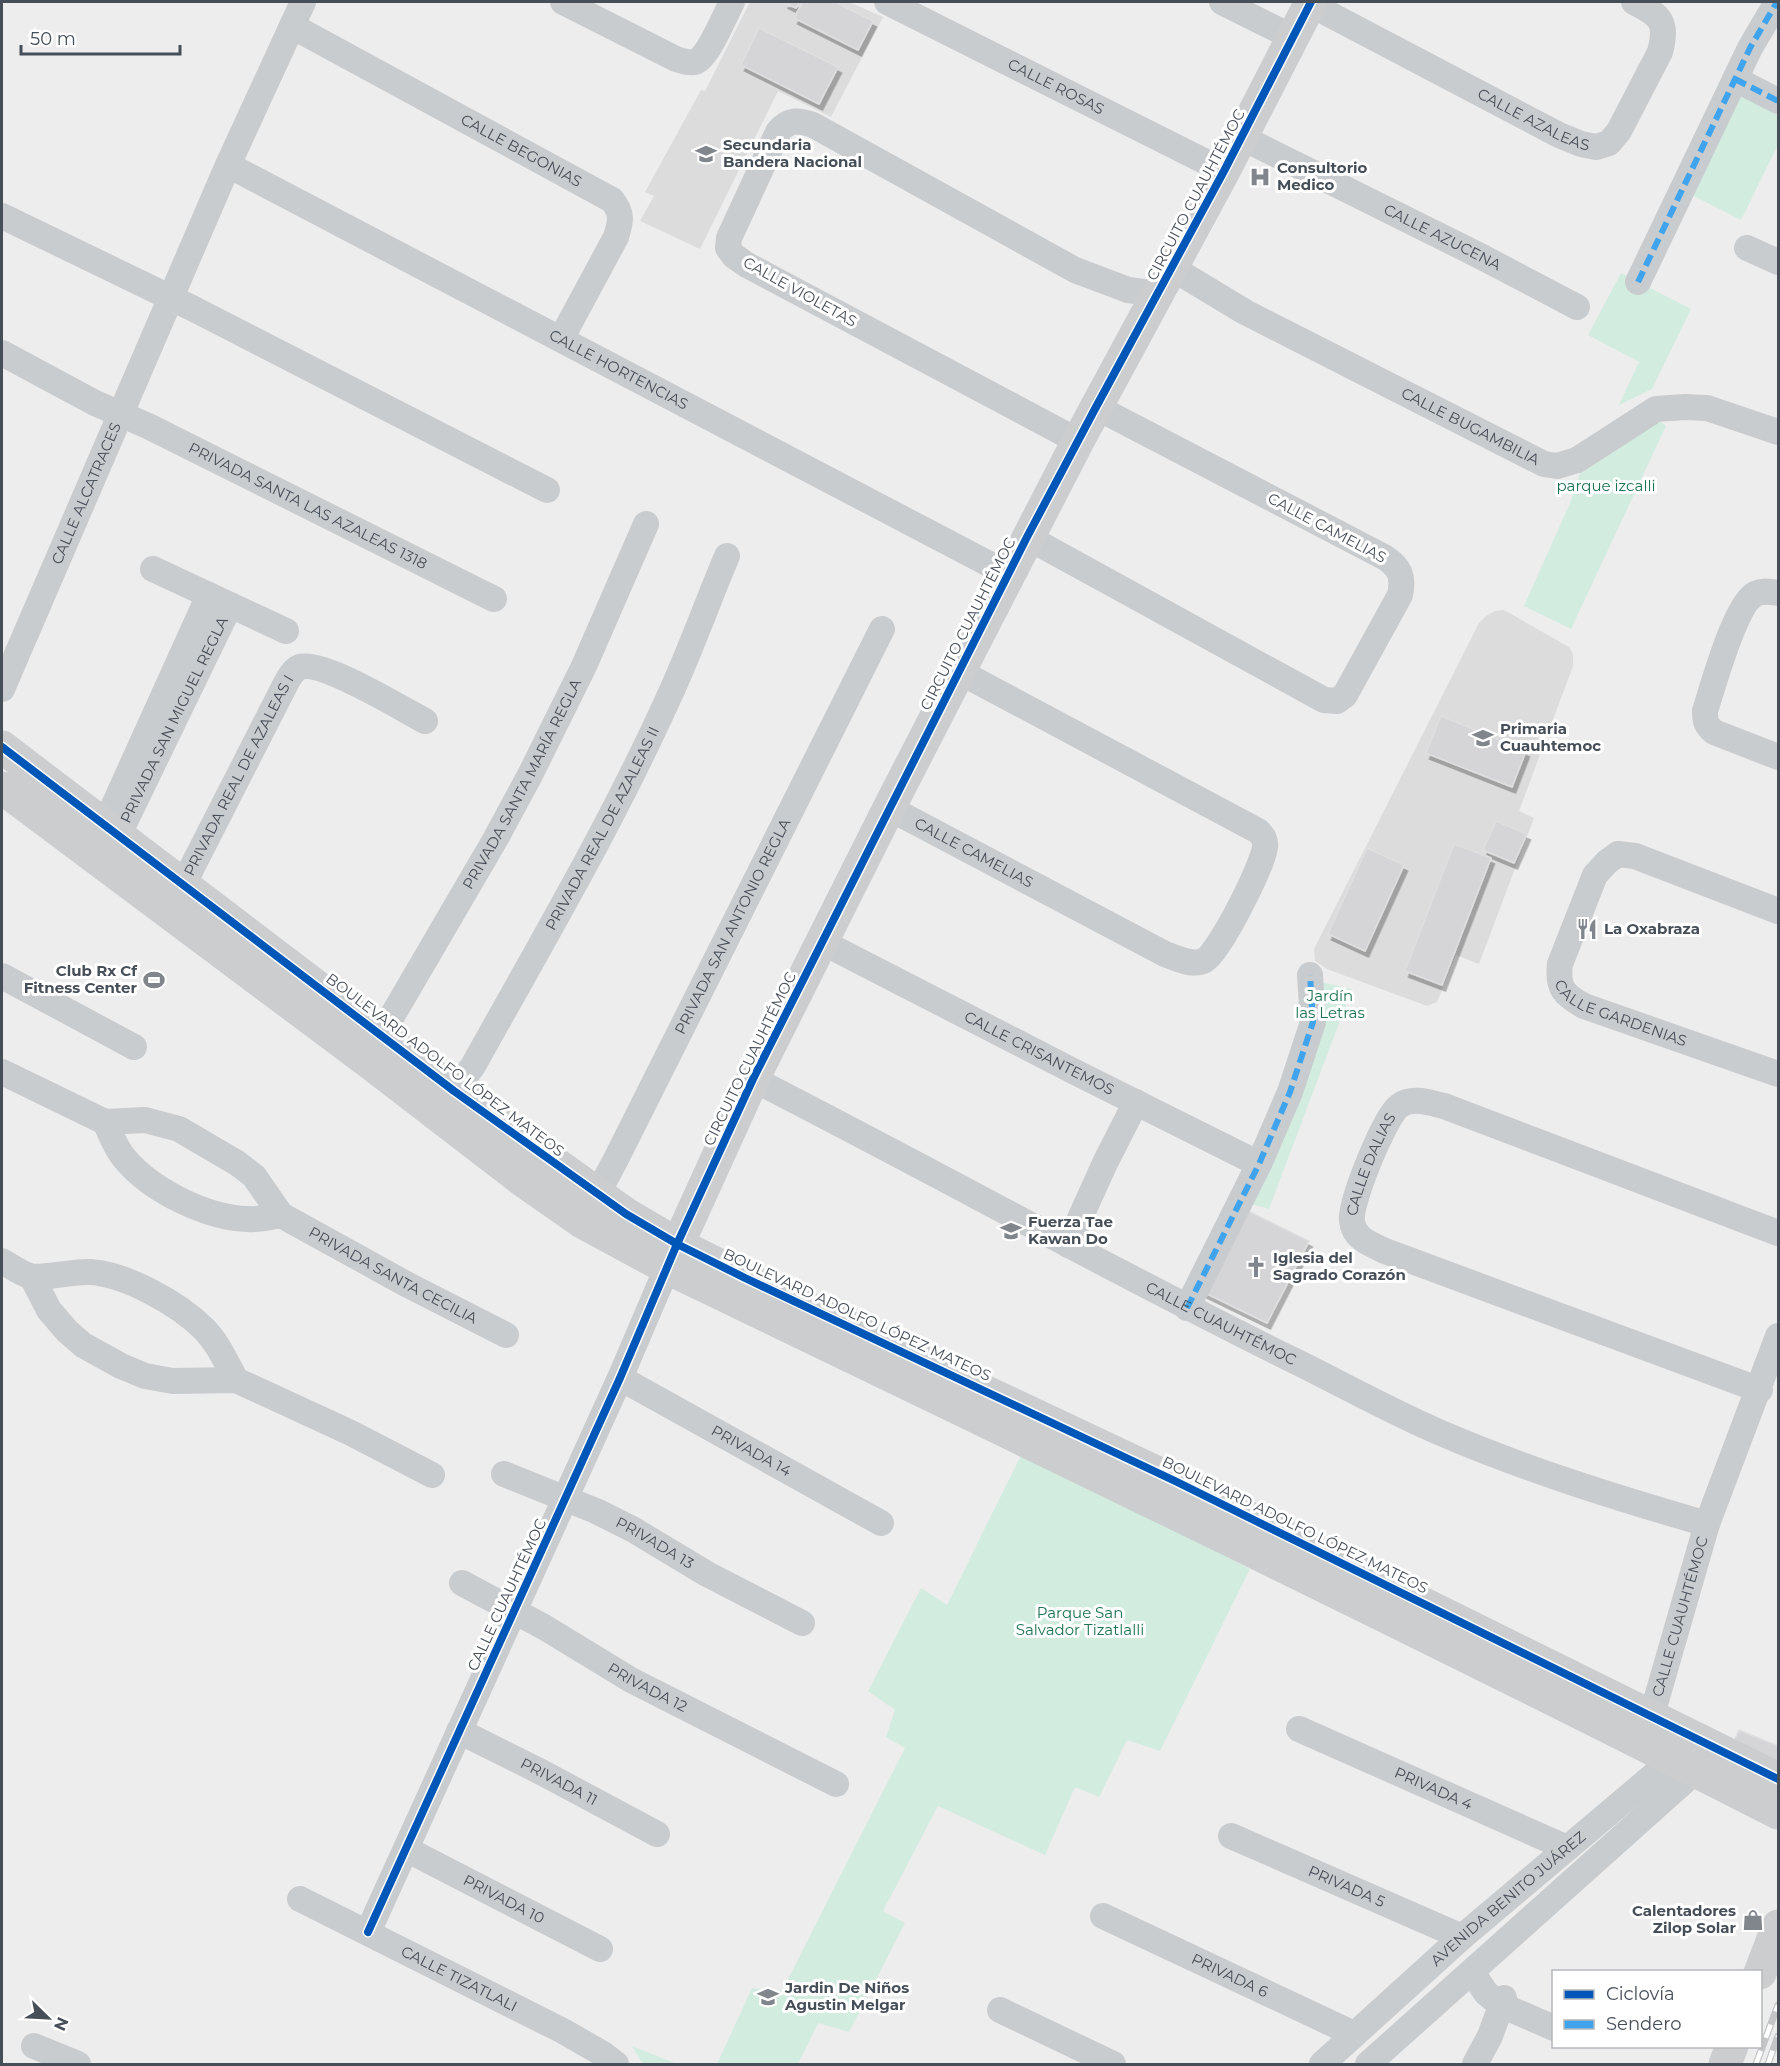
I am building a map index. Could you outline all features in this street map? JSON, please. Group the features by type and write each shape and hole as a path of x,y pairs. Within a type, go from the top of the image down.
{"street":[{"name":"CALLE ALCATRACES","path":"2,689 228,165 303,2"},
{"path":"563,2 676,59 694,62 700,60 707,51 732,2"},
{"name":"CALLE ROSAS","path":"887,2 1224,171"},
{"path":"1222,2 1292,37"},
{"name":"CALLE AZALEAS","path":"1310,3 1558,135 1596,147 1609,143 1619,131 1660,52 1664,37 1659,17 1634,2"},
{"path":"1638,282 1735,79 1778,2"},
{"name":"CIRCUITO CUAUHTÉMOC","path":"672,1256 753,1079 889,808 1010,575 1027,537 1166,281 1310,3"},
{"name":"CALLE BEGONIAS","path":"292,26 612,200 620,210 620,223 616,237 561,339"},
{"path":"1735,79 1779,100"},
{"name":"CALLE VIOLETAS","path":"1078,441 734,256 728,248 729,238 778,132 783,125 793,121 813,125 1075,270 1128,290 1166,281"},
{"name":"CALLE AZUCENA","path":"1241,136 1480,256 1577,308"},
{"name":"CALLE HORTENCIAS","path":"228,165 1010,575"},
{"path":"2,216 171,298 547,490"},
{"path":"1747,248 1779,262"},
{"name":"CALLE BUGAMBILIA","path":"1166,281 1245,312 1544,464 1557,466 1577,460 1656,409 1707,408 1779,432"},
{"name":"PRIVADA SANTA LAS AZALEAS 1318","path":"2,353 95,403 120,413 494,599"},
{"name":"CALLE CAMELIAS","path":"1027,537 1324,700 1337,701 1345,695 1400,595 1403,582 1400,571 1395,564 1384,557 1096,407"},
{"name":"PRIVADA SANTA MARÍA REGLA","path":"381,1035 531,773 584,666 646,524"},
{"name":"PRIVADA REAL DE AZALEAS II","path":"454,1091 473,1066 632,772 669,698 727,556"},
{"path":"153,569 286,631"},
{"path":"1779,593 1766,591 1754,594 1739,613 1705,711 1705,718 1706,725 1714,732 1779,757"},
{"name":"PRIVADA SAN MIGUEL REGLA","path":"112,831 219,600"},
{"name":"PRIVADA SAN ANTONIO REGLA","path":"590,1208 882,629"},
{"name":"PRIVADA REAL DE AZALEAS I","path":"183,885 283,688 299,667 310,667 333,673 425,721"},
{"name":"CALLE CAMELIAS","path":"889,808 1165,954 1194,963 1204,960 1217,948 1261,862 1266,844 1263,836 1258,831 960,672"},
{"name":"BOULEVARD ADOLFO LÓPEZ MATEOS","path":"2,747 454,1091 590,1208"},
{"name":"BOULEVARD ADOLFO LÓPEZ MATEOS","path":"2,788 370,1063 522,1180 590,1208 635,1220 672,1256 1168,1494 1697,1754 1779,1779"},
{"name":"CALLE GARDENIAS","path":"1779,911 1646,860 1618,854 1595,875 1560,964 1558,978 1563,991 1584,1006 1779,1074"},
{"name":"CALLE CRISANTEMOS","path":"822,942 1259,1164"},
{"path":"1187,1308 1259,1164 1290,1092 1313,1022 1310,975"},
{"path":"2,976 134,1047"},
{"name":"PRIVADA SANTA CECILIA","path":"2,1072 105,1122 145,1120 179,1129 237,1163 254,1176 281,1215 408,1285 506,1335"},
{"name":"CALLE CUAUHTÉMOC","path":"753,1079 909,1159 1187,1308 1440,1432 1524,1466 1611,1496 1707,1524"},
{"name":"CALLE DALIAS","path":"1760,1390 1385,1251 1365,1242 1356,1233 1352,1221 1357,1196 1388,1120 1398,1106 1410,1101 1424,1101 1444,1106 1779,1233"},
{"path":"1068,1245 1136,1102"},
{"path":"105,1122 124,1158 147,1179 188,1204 220,1216 250,1220 281,1215"},
{"name":"CALLE CUAUHTÉMOC","path":"368,1932 620,1378 672,1256"},
{"path":"2,1261 32,1277 49,1310 67,1331 83,1345 121,1366 145,1376 173,1381 236,1380 351,1433 432,1475"},
{"path":"32,1277 93,1272 128,1281 160,1298 204,1329 218,1347 236,1380"},
{"name":"CALLE CUAUHTÉMOC","path":"1648,1730 1707,1524 1779,1336"},
{"name":"PRIVADA 14","path":"620,1378 881,1523"},
{"name":"PRIVADA 13","path":"504,1474 596,1511 634,1530 707,1574 802,1623"},
{"name":"PRIVADA 12","path":"462,1583 631,1680 837,1784"},
{"name":"PRIVADA 4","path":"1299,1729 1567,1848"},
{"name":"PRIVADA 11","path":"459,1731 657,1834"},
{"name":"BOULEVARD ADOLFO LÓPEZ MATEOS","path":"1697,1754 1779,1813"},
{"name":"AVENIDA BENITO JUÁREZ","path":"1322,2064 1462,1937 1567,1848 1697,1754"},
{"name":"AVENIDA BENITO JUÁREZ","path":"1368,2064 1535,1916 1697,1754"},
{"name":"PRIVADA 5","path":"1231,1836 1462,1937"},
{"name":"PRIVADA 10","path":"406,1849 600,1948"},
{"path":"1519,1889 1535,1916"},
{"name":"CALLE TIZATLALI","path":"300,1899 563,2031 616,2064"},
{"name":"PRIVADA 6","path":"1103,1916 1354,2034"},
{"path":"1762,1970 1779,1926"},
{"path":"1479,1966 1486,1993 1552,2027"},
{"path":"1475,2064 1506,2004"},
{"path":"1000,2010 1113,2064"},
{"path":"34,2046 78,2064"},
{"path":"1725,2064 1731,2048"}],"shaded area":[{"name":"Secundaria Bandera Nacional","path":"750,2 849,2 883,17 831,117 778,91 700,249 640,221 654,196 645,192 701,90 705,91"},
{"name":"Primaria Cuauhtemoc","path":"1504,610 1569,647 1573,654 1573,666 1519,811 1534,818 1479,964 1456,955 1437,1002 1427,1006 1327,969 1315,961 1314,949 1479,623 1495,611"}],"green space":[{"path":"1737,82 1778,103 1778,145 1741,220 1682,190"},
{"path":"1621,273 1691,309 1652,389 1619,405 1639,362 1588,335"},
{"name":"parque izcalli","path":"1656,418 1666,426 1571,629 1524,606 1570,503 1582,467"},
{"name":"Jardín las Letras","path":"1316,981 1352,989 1269,1209 1245,1202"},
{"name":"Parque San Salvador Tizatlalli","path":"1024,1449 1250,1569 1160,1751 1127,1740 1099,1797 1075,1787 1045,1855 938,1806 883,1911 905,1923 849,2032 818,2023 798,2064 717,2064 752,1988 782,1991 905,1748 886,1737 895,1710 868,1691 921,1588 947,1605"},
{"path":"632,2046 677,2064 643,2064"}],"building":[{"path":"784,2 800,2 796,8"},
{"path":"803,2 835,2 873,21 858,50 794,18"},
{"path":"759,28 838,67 819,104 741,65"},
{"path":"1441,716 1526,751 1512,787 1426,753"},
{"path":"1496,821 1527,834 1514,863 1483,850"},
{"path":"1454,844 1491,858 1442,985 1405,971"},
{"path":"1367,848 1404,865 1365,951 1328,934"},
{"name":"Iglesia del Sagrado Corazón","path":"1244,1209 1309,1241 1267,1323 1203,1292"},
{"path":"1739,1730 1778,1746 1778,1768 1732,1745"}],"railway":[{"path":"1762,2048 1778,2005"},
{"path":"1768,2064 1778,2036"},
{"path":"1756,2064 1762,2048"}],"marked path":[{"path":"1638,282 1750,48 1777,2"},
{"path":"1735,79 1778,101"},
{"path":"1187,1308 1259,1164 1290,1092 1313,1022 1310,975"}],"cycle path":[{"path":"368,1932 753,1079 1027,537 1224,171 1311,2"},
{"path":"2,747 454,1091 626,1214 677,1244 1175,1481 1778,1779"}],"place":[{"name":"Secundaria Bandera Nacional","path":"706,154"},
{"name":"Consultorio Medico","path":"1260,177"},
{"name":"Primaria Cuauhtemoc","path":"1483,738"},
{"name":"La Oxabraza","path":"1587,929"},
{"name":"Club Rx Cf Fitness Center","path":"154,980"},
{"name":"Fuerza Tae Kawan Do","path":"1011,1231"},
{"name":"Iglesia del Sagrado Corazón","path":"1256,1267"},
{"name":"Calentadores Zilop Solar","path":"1753,1920"},
{"name":"Jardin De Niños Agustin Melgar","path":"768,1997"}]}
